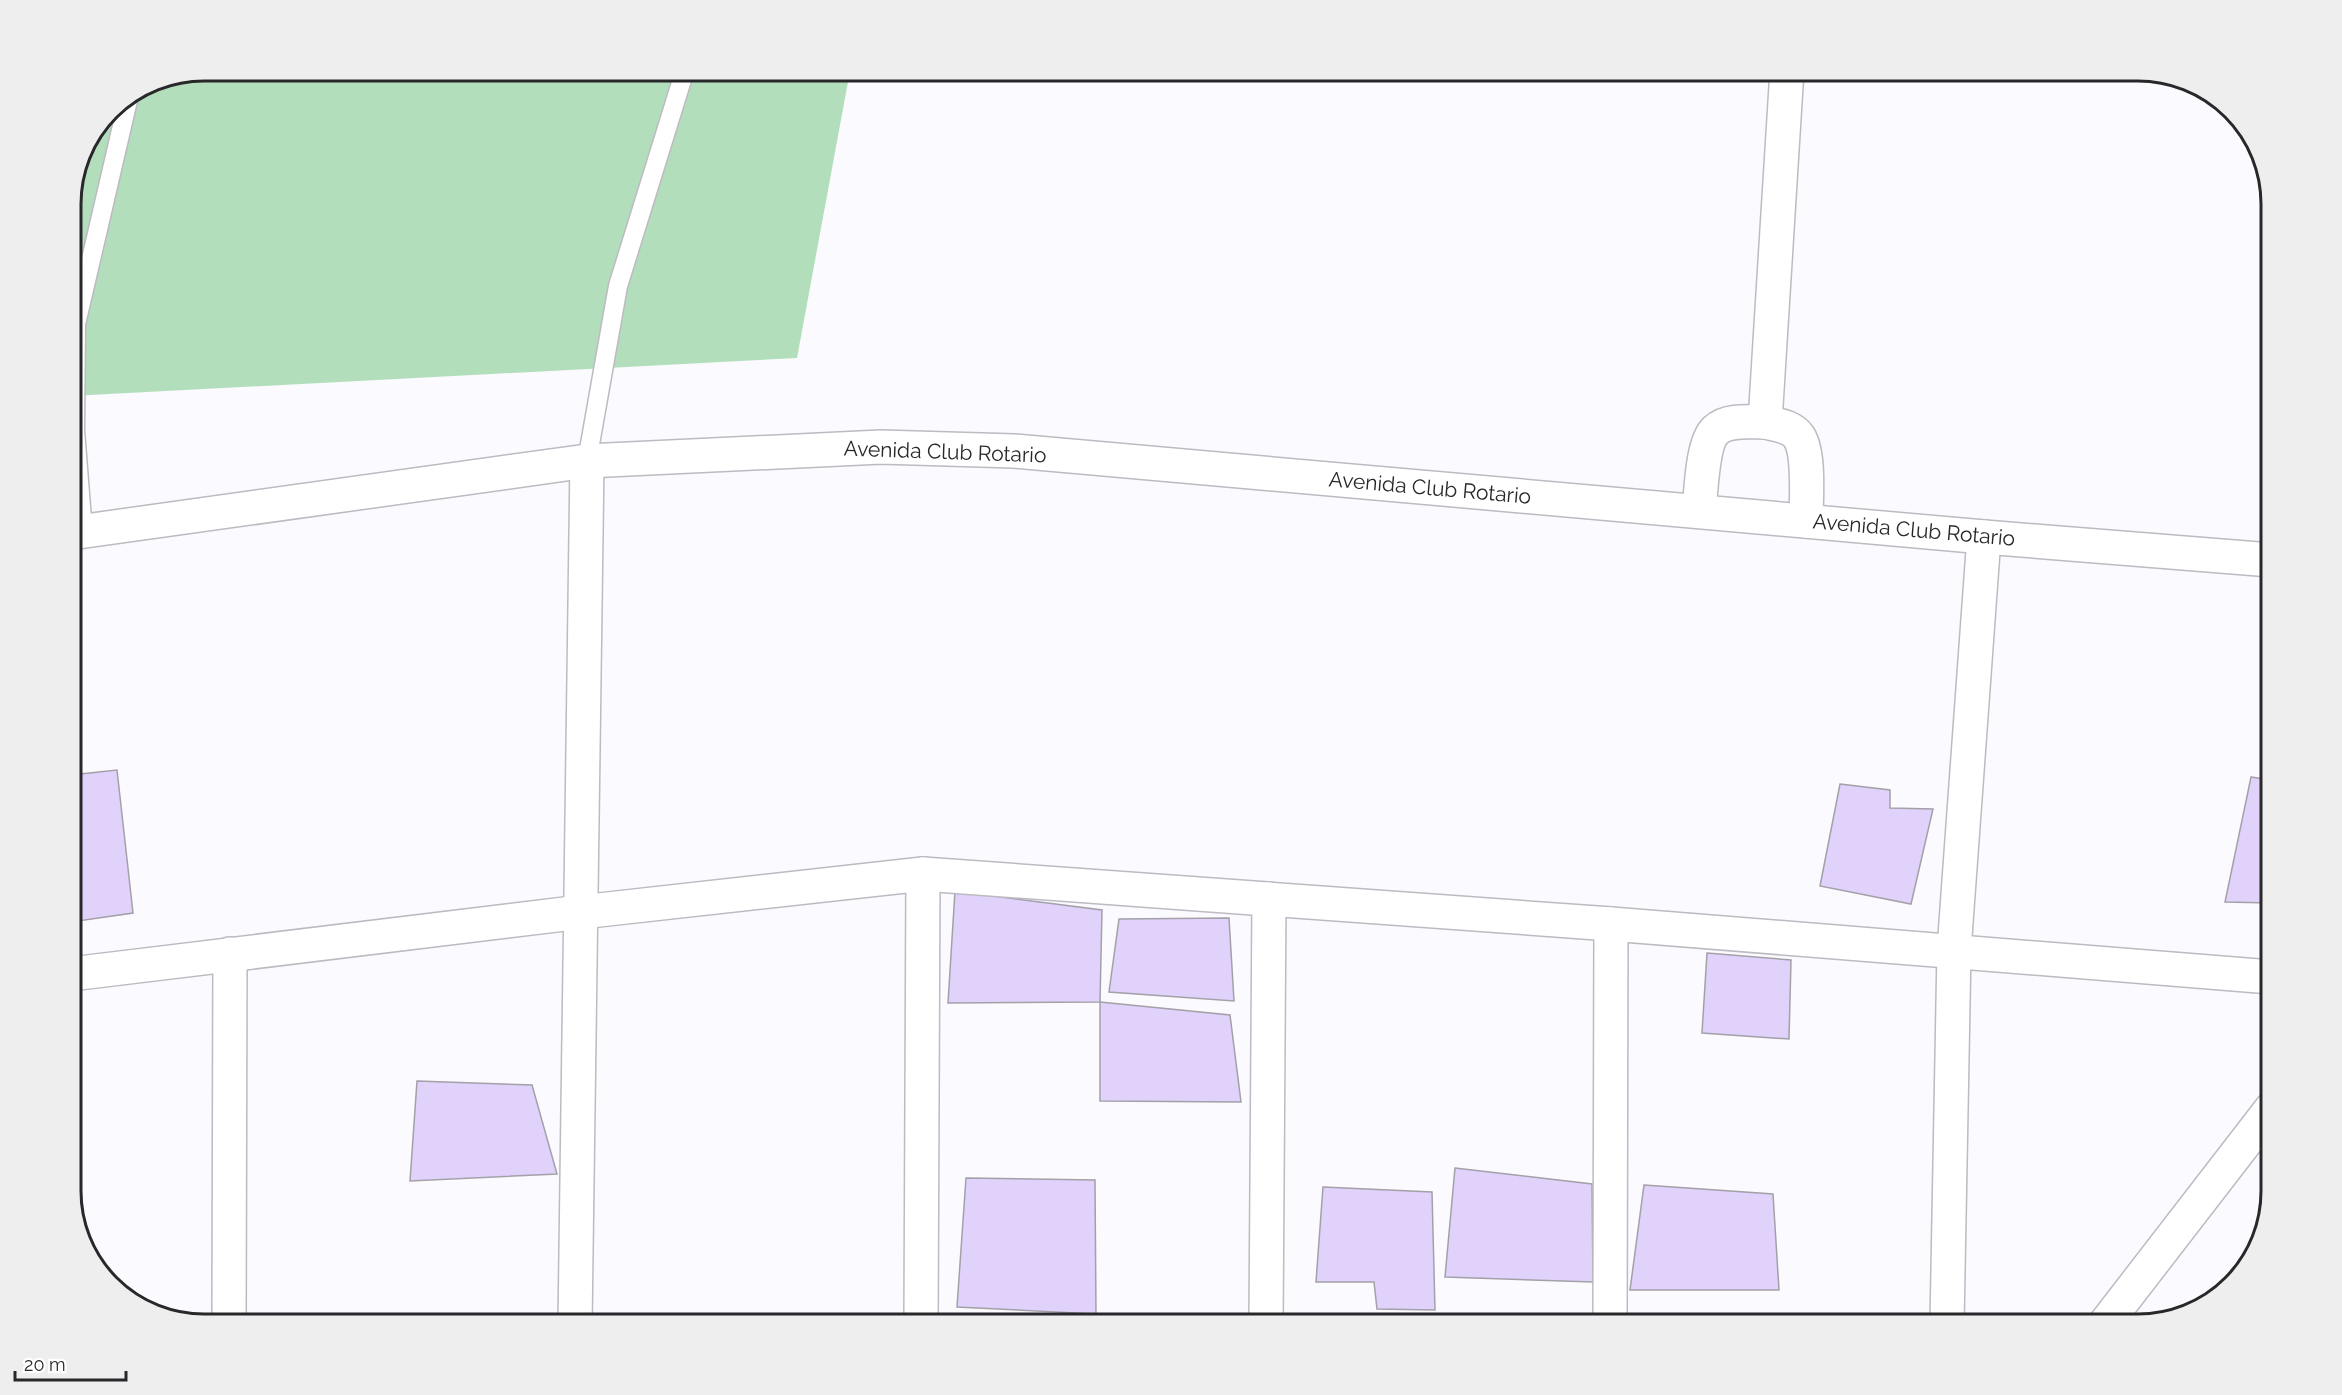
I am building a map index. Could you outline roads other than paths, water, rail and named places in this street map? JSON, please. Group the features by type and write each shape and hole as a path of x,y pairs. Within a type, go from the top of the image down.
{"street":[{"path":"1765,422 1786,81"},
{"path":"1699,511 1707,445 1715,430 1735,422 1765,422 1788,428 1799,436 1804,453 1806,521"},
{"name":"Avenida Club Rotario","path":"81,531 587,462 881,447 1014,451 1984,537 2261,559"},
{"path":"575,1314 587,462"},
{"path":"1947,1314 1954,950 1984,537"},
{"path":"921,1314 923,874"},
{"path":"81,973 581,912 923,874 1954,950 2261,976"},
{"path":"1266,1314 1269,899"},
{"path":"1610,1314 1611,924"},
{"path":"229,1314 230,954"},
{"path":"2113,1314 2261,1122"}],"lane":[{"path":"587,462 618,286 682,81"},
{"path":"81,302 126,110"}]}
